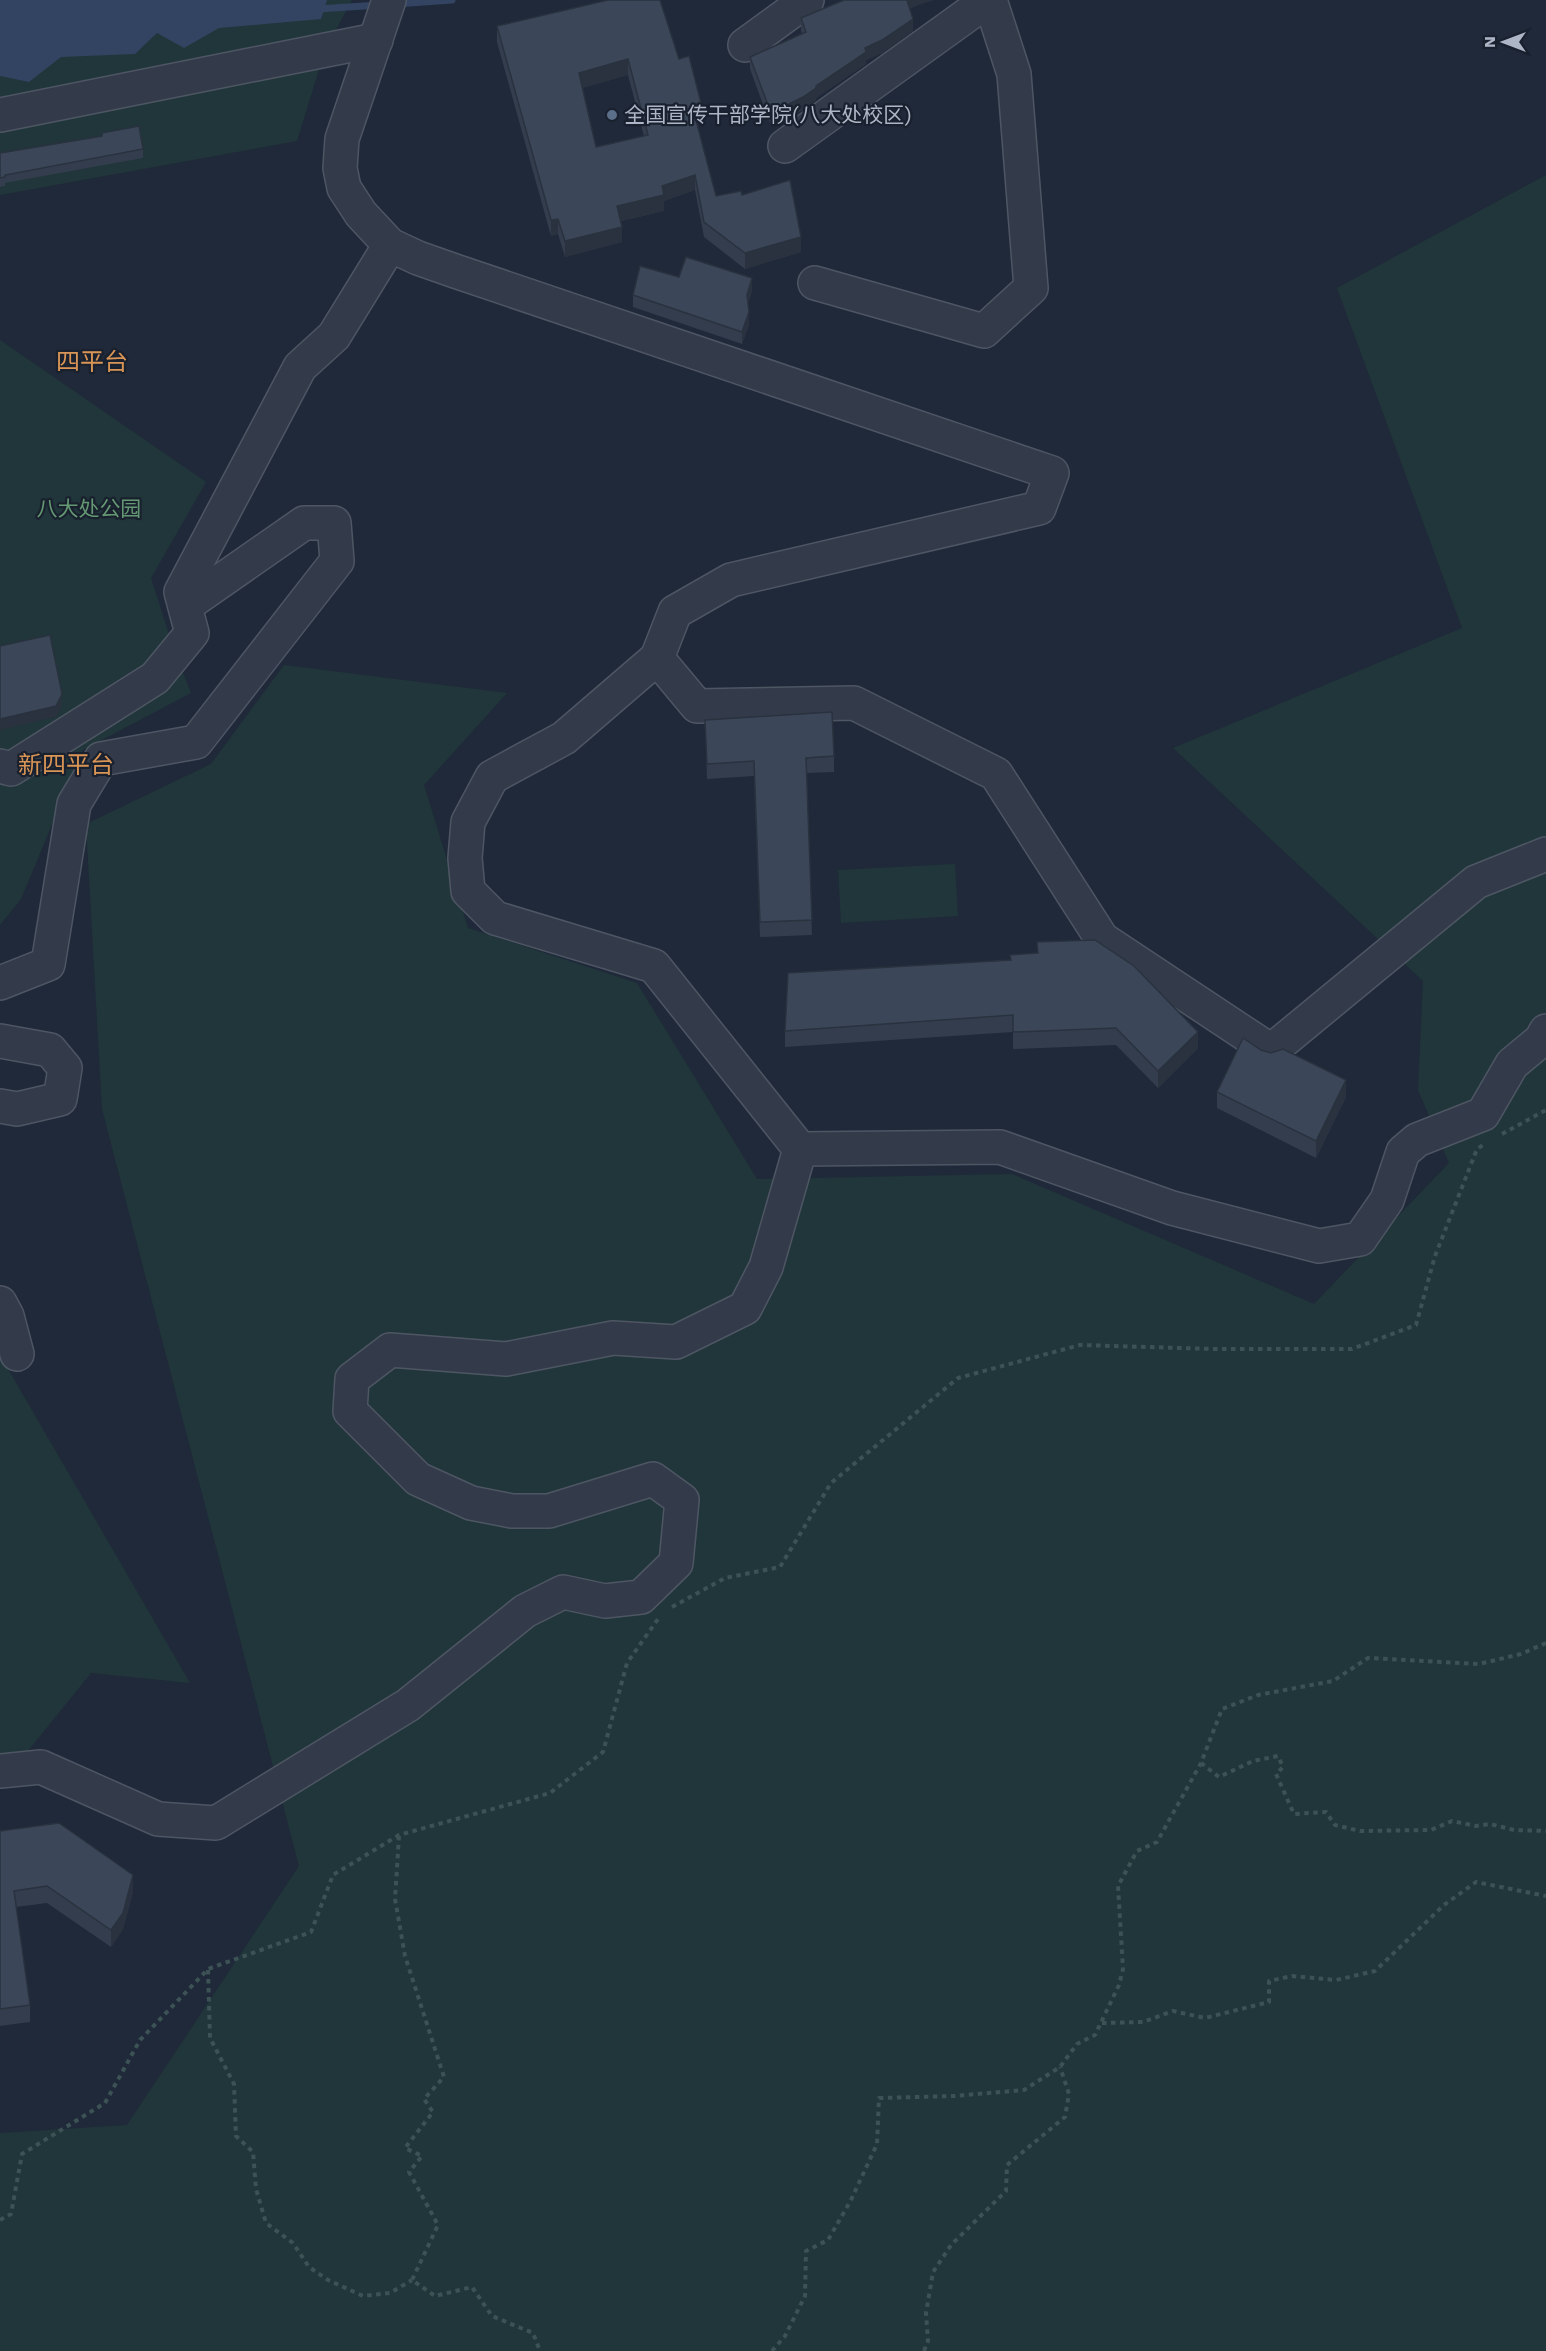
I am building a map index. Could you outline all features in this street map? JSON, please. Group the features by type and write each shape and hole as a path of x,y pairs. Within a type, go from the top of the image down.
{"street":[{"path":"745,45 807,0"},
{"path":"785,146 989,0 1014,74 1031,288 984,331 815,283"},
{"path":"0,115 383,17"},
{"path":"383,17 342,139 340,168 344,188 361,214 390,244 455,271 1052,473 1039,508 731,580 675,612 657,658 564,738 492,777 468,822 465,858 468,891 495,918 654,966 800,1149"},
{"path":"0,766 11,769 155,678 192,633 182,592 300,367 334,336 390,244"},
{"path":"0,983 48,964 74,804 101,759 196,742 337,561 334,523 304,523 185,606"},
{"path":"657,658 697,706 854,703 996,774 1102,939 1271,1052 1476,882 1546,854"},
{"path":"800,1149 1000,1147 1172,1208 1319,1246 1360,1239 1387,1200 1403,1152 1418,1140 1483,1114 1512,1064 1541,1040 1546,1031"},
{"path":"0,1041 50,1050 65,1068 60,1099 17,1108 0,1106"},
{"path":"0,1771 41,1767 158,1819 216,1823 408,1705 525,1611 563,1592 604,1601 641,1597 676,1563 682,1500 653,1479 549,1511 512,1511 471,1503 418,1479 350,1412 352,1379 390,1350 506,1359 612,1338 676,1342 745,1308 766,1267 800,1149"},
{"path":"0,1303 7,1316 17,1354"}],"path":[{"path":"1497,1138 1546,1110"},
{"path":"671,1608 725,1578 780,1567 831,1483 958,1378 1080,1345 1214,1349 1352,1349 1416,1325 1435,1257 1477,1149 1487,1143"},
{"path":"0,2220 11,2214 22,2154 105,2103 140,2040 208,1969 311,1932 333,1875 399,1835 550,1793 603,1752 627,1664 662,1613"},
{"path":"772,2351 785,2336 805,2296 806,2251 828,2240 877,2144 879,2098 954,2096 1024,2090 1060,2067 1077,2044 1095,2035 1119,1985 1123,1969 1118,1886 1137,1851 1157,1842 1201,1763 1222,1709 1258,1695 1333,1681 1368,1658 1479,1664 1521,1654 1546,1643"},
{"path":"1201,1763 1219,1777 1252,1761 1278,1756 1283,1767 1276,1774 1294,1814 1326,1812 1335,1825 1360,1831 1431,1830 1452,1821 1476,1826 1490,1824 1514,1830 1546,1831"},
{"path":"208,1969 210,2038 234,2084 236,2136 253,2152 256,2189 266,2223 293,2243 309,2267 328,2280 363,2296 390,2293 412,2280 438,2225 409,2172 422,2156 405,2148 433,2112 424,2099 444,2077 405,1956 395,1899 399,1835"},
{"path":"1102,2023 1143,2022 1173,2011 1204,2018 1269,2002 1269,1981 1293,1976 1336,1980 1375,1971 1444,1905 1476,1882 1546,1896"},
{"path":"924,2351 928,2341 926,2313 933,2272 951,2245 1006,2191 1007,2165 1065,2116 1069,2094 1060,2067"},
{"path":"412,2280 435,2296 472,2287 492,2316 532,2333 540,2351"}],"green space":[{"path":"0,0 352,0 325,50 297,141 0,195"},
{"path":"1546,175 1546,2351 0,2351 0,2133 127,2125 299,1866 102,1109 86,824 211,764 284,665 507,693 424,785 468,928 637,983 757,1179 1012,1174 1314,1304 1449,1163 1418,1090 1423,981 1173,748 1462,628 1337,288"},
{"name":"八大处公园","path":"0,340 206,482 151,578 175,653 191,693 83,750 21,899 0,925"},
{"path":"955,864 958,916 841,923 838,870"},
{"path":"0,1355 190,1683 91,1673 23,1757 0,1757"}],"water":[{"path":"0,0 327,0 321,19 219,28 184,48 157,33 135,54 61,57 29,82 0,76"}],"building":[{"path":"608,0 660,0 679,59 689,56 701,103 692,105 716,196 741,191 742,195 790,180 801,237 745,253 704,222 695,175 662,186 664,195 617,206 622,227 565,241 558,219 551,220 497,26","holes":["628,59 648,135 596,147 579,73"]},
{"path":"844,0 907,0 913,19 882,40 865,48 866,52 803,97 771,113 750,57 806,32 801,18"},
{"path":"139,126 143,149 5,175 0,178 0,153 102,136 102,133"},
{"path":"686,257 752,278 747,295 749,312 742,332 633,295 640,266 679,277"},
{"path":"50,635 62,694 56,706 0,719 0,646"},
{"path":"832,712 834,756 806,758 812,920 760,922 754,761 707,764 705,720"},
{"path":"1095,940 1134,966 1198,1032 1158,1071 1116,1028 1013,1032 1013,1015 785,1031 788,973 1011,960 1010,955 1038,953 1037,942"},
{"path":"1243,1038 1261,1050 1271,1053 1283,1049 1346,1080 1316,1141 1217,1092"},
{"path":"59,1823 133,1875 123,1913 111,1930 47,1886 14,1891 30,2005 0,2009 0,1831"}],"waterway":[{"path":"396,4 452,0"},
{"path":"318,9 379,5"}],"place":[{"name":"全国宣传干部学院(八大处校区)","path":"612,115"}],"district":[{"name":"四平台","path":"92,362"},
{"name":"新四平台","path":"66,765"}]}
